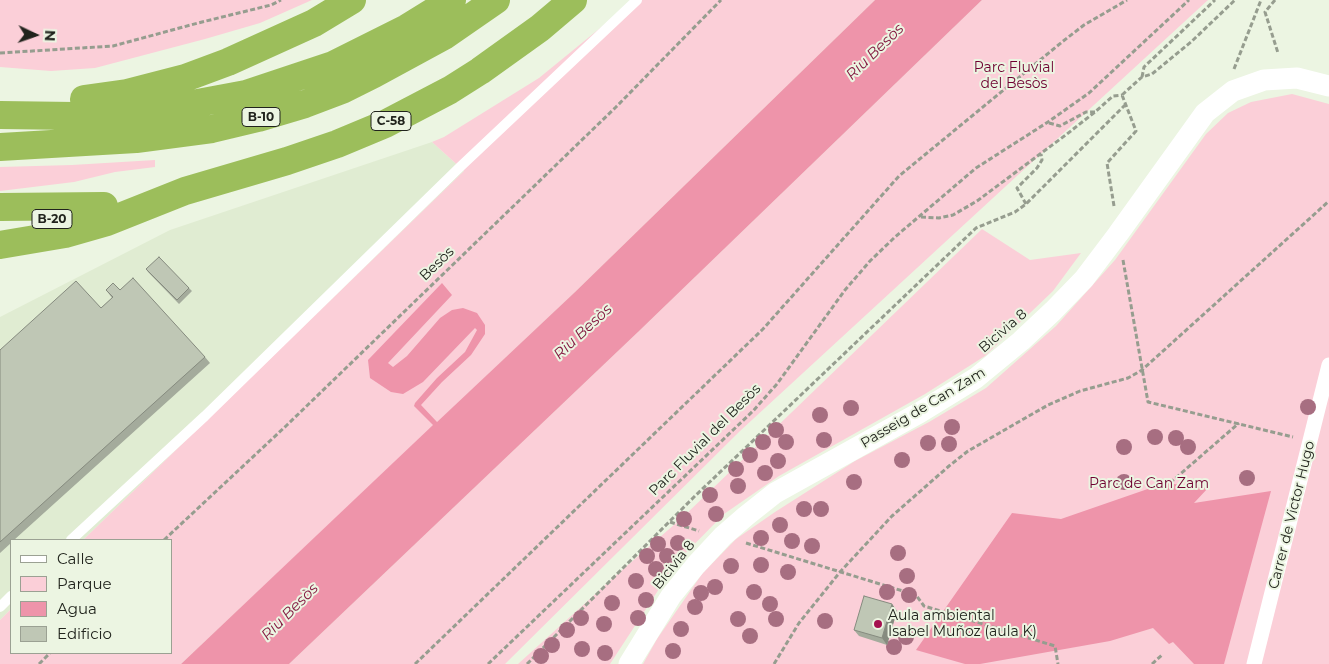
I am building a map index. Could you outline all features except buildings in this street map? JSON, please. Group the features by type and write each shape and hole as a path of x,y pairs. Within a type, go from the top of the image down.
{"highway":[{"path":"0,106 127,93 177,80 228,62 314,23 352,0"},
{"path":"0,115 74,116 125,113 172,108 246,94 333,65 407,28 452,0"},
{"name":"B-10","path":"0,146 136,139 212,129 258,118 312,101 374,74 444,36 496,0"},
{"name":"C-58","path":"104,206 185,191 287,162 386,124 480,71 540,28 573,0"},
{"path":"0,245 65,234 185,191"},
{"path":"0,207 104,206"},
{"name":"B-20","path":"0,229 22,227 104,206"}],"street":[{"name":"Passeig de Can Zam","path":"629,664 671,596 723,536 746,516 775,493 919,413 976,378 1022,341 1053,312 1084,279 1205,113 1232,90 1264,80 1297,78 1329,86"},
{"name":"Carrer de Victor Hugo","path":"1254,664 1329,365"}],"lane":[{"path":"72,539 205,416 460,166 637,0"},
{"path":"0,607 10,597"}],"path":[{"path":"0,53 113,46 271,5 281,0"},
{"name":"Besòs","path":"165,539 287,425 594,128 721,0"},
{"path":"415,664 764,329 899,176 1084,25 1127,0"},
{"name":"Parc Fluvial del Besòs","path":"488,664 753,411 777,384 845,290 870,261 895,237 976,168 1090,93 1189,0"},
{"path":"1142,77 1144,67 1215,0"},
{"path":"920,217 939,218 953,215 977,201 1095,112 1112,96 1122,95 1142,77 1152,74 1191,42 1235,0"},
{"path":"1233,72 1261,0"},
{"path":"1275,0 1265,12 1278,53"},
{"path":"1114,207 1107,163 1136,131 1122,95"},
{"path":"527,664 695,496 976,228 1016,212 1026,204 1125,105"},
{"path":"1048,122 1060,126 1086,112 1095,112"},
{"path":"1026,204 1017,188 1037,168 1042,160 1041,154"},
{"path":"774,664 799,623 840,572 892,516 968,451 1048,405 1080,391 1128,378 1142,370 1329,201"},
{"path":"1122,252 1148,402 1310,441"},
{"path":"1170,483 1239,423"},
{"path":"670,522 702,532"},
{"path":"738,541 916,595 924,606 1055,646 1058,664"},
{"path":"39,664 49,654"},
{"path":"1152,664 1162,655"}],"shaded area":[{"path":"432,142 464,171 84,539 10,539 10,610 0,620 0,317 170,230"}],"green space":[{"path":"0,0 312,0 260,23 205,39 95,68 51,71 0,67"},
{"path":"631,0 875,0 575,292 181,664 0,664 0,620 10,610 10,654 172,654 172,539 84,539 464,171 432,142 444,137 539,78 610,20"},
{"name":"Parc Fluvial del Besòs","path":"982,0 1208,0 740,431 505,664 289,664 638,332"},
{"name":"Parc de Can Zam","path":"1292,94 1329,104 1329,664 643,664 657,639 702,574 736,539 855,461 929,422 986,388 1056,326 1115,260 1206,134 1228,113 1251,102"},
{"path":"155,160 155,167 115,172 74,182 0,191 0,167"},
{"path":"982,229 1030,260 1081,253 1053,291 985,356 925,394 779,476 724,514 676,563 610,664 518,664 683,517"}],"water":[{"name":"Riu Besòs","path":"875,0 982,0 638,332 289,664 181,664 433,425 414,406 415,403 437,378 465,352 477,330 475,328 423,382 403,394 391,392 370,378 368,360 442,283 452,295 388,363 393,367 407,356 440,318 452,310 463,308 477,313 485,325 485,334 471,355 421,405 437,422 575,292"},
{"path":"1165,483 1208,488 1194,503 1271,491 1224,664 1194,664 1173,642 1169,644 1153,628 1110,641 980,664 965,664 916,650 1012,513 1061,519"}],"place":[{"name":"Aula ambiental Isabel Muñoz (aula K)","path":"878,624"}]}
